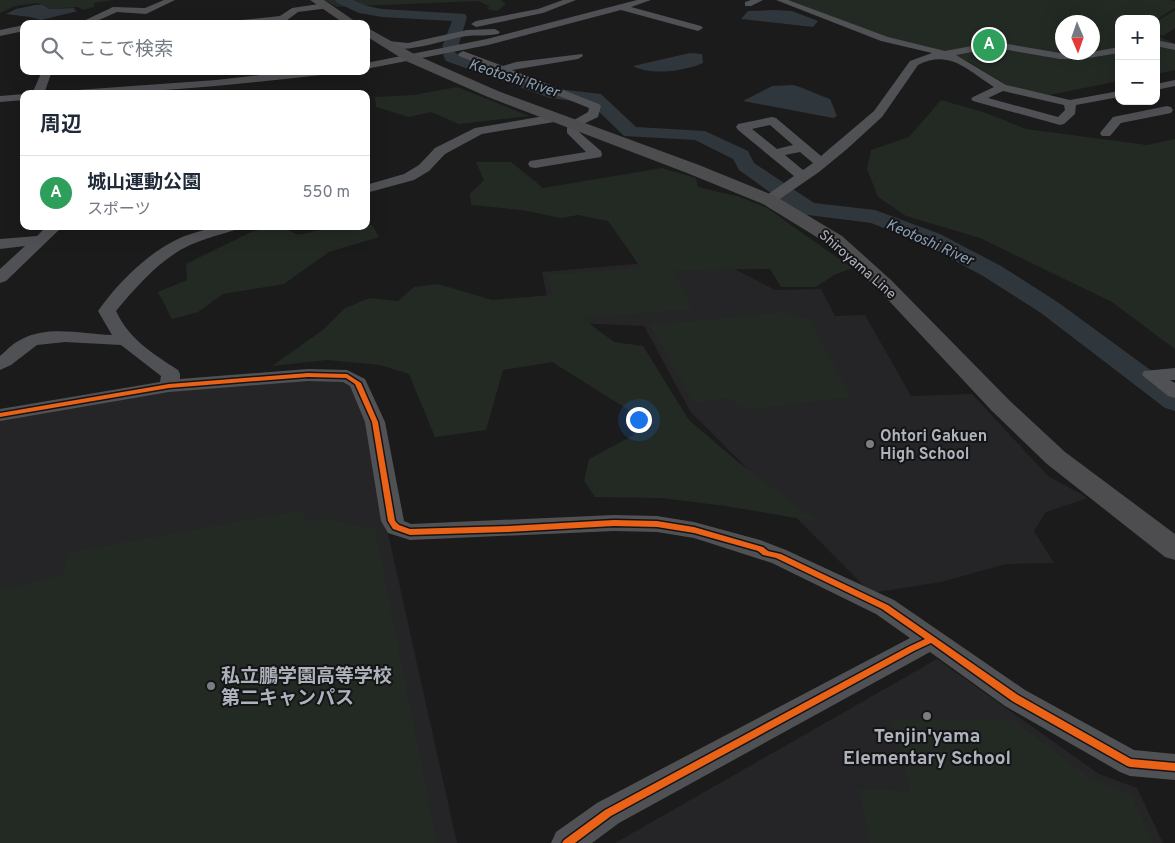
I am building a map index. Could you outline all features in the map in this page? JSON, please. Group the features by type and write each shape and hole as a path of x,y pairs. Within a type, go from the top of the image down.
{"main road":[{"path":"316,0 347,20"},
{"name":"Shiroyama Line","path":"370,33 411,58 493,94 693,169 777,195 835,240 884,284 1000,406 1056,458 1175,549"}],"street":[{"path":"91,20 116,9 146,11 171,0"},
{"path":"388,44 408,46 468,25 526,15 572,0"},
{"path":"370,65 454,50 646,0"},
{"path":"748,4 759,0"},
{"path":"780,0 885,39 944,54 959,60 1002,87 1070,103 1115,95"},
{"path":"282,20 295,10 326,6"},
{"path":"622,6 650,16 698,28"},
{"path":"468,25 522,33"},
{"path":"0,33 20,29"},
{"path":"885,39 914,63"},
{"path":"1160,44 1175,47"},
{"path":"777,195 821,164 878,114 914,63 924,58 988,46 1002,46 1060,56 1082,56 1115,51"},
{"path":"370,188 409,177 424,168 440,152 479,131 564,121 594,114 595,106 463,54"},
{"path":"504,69 516,65 578,56"},
{"path":"40,90 45,75"},
{"path":"206,90 225,75"},
{"path":"119,90 292,75"},
{"path":"1002,87 977,99 1060,121 1071,111 1070,103"},
{"path":"0,98 20,97"},
{"path":"1160,100 1171,107"},
{"path":"1106,133 1117,120 1154,113 1171,107"},
{"path":"1154,113 1175,121"},
{"path":"535,164 596,154 564,121"},
{"path":"803,177 742,127 772,121 821,164"},
{"path":"775,153 803,147"},
{"path":"0,278 52,230"},
{"path":"169,386 171,374 123,340 113,325 107,311 132,283 160,258 179,245 222,230"},
{"path":"0,244 41,240"},
{"path":"1,362 28,342 48,337 106,342 123,340"},
{"path":"1175,374 1151,375 1175,392"},
{"path":"0,415 169,386 308,375 347,376 358,383 375,422 392,521 396,527 410,532 508,530 614,523 657,524 694,530 760,550 796,564 885,606 930,640 1015,698 1130,763 1175,767"},
{"path":"567,843 608,813 930,640"}],"shaded area":[{"path":"0,0 113,0 94,3 94,7 84,10 77,7 50,9 37,3 15,6 0,13"},
{"path":"324,0 501,0 506,4 497,11 488,9 489,6 478,1 337,7"},
{"path":"787,0 1175,1 1175,8 1160,17 1160,15 1115,15 1115,82 1044,96 1010,87 968,61 942,51 890,38"},
{"path":"42,5 50,9 75,8 74,10 78,11 41,20 6,14 16,9"},
{"path":"1175,10 1175,28 1163,36 1160,35 1160,19"},
{"path":"748,11 792,11 818,21 813,27 741,19"},
{"path":"1160,37 1175,44 1175,70 1160,73"},
{"path":"690,53 702,54 703,63 677,70 658,72 633,66"},
{"path":"793,85 830,99 837,116 833,118 743,101 772,86"},
{"path":"457,87 529,116 459,124 431,112 409,117 376,107 375,97 413,95"},
{"path":"941,100 986,113 1026,129 1147,145 1175,139 1175,349 1112,302 980,238 906,216 878,197 867,169 871,150 909,137"},
{"path":"476,162 511,162 543,188 662,168 696,178 698,187 740,197 767,208 852,268 834,275 816,287 781,287 770,269 675,270 692,309 582,318 614,342 643,346 689,420 738,462 819,522 726,506 661,498 595,497 584,481 589,459 634,435 637,415 552,362 503,370 486,430 435,437 409,374 380,365 327,360 272,366 324,329 345,308 370,298 398,301 414,287 438,284 492,300 552,295 548,275 641,268 608,221 578,215 561,218 522,210 471,205 470,194 484,180"},
{"path":"370,225 372,225 379,237 329,252 284,284 223,294 198,312 172,319 158,292 187,280 186,264 249,233 259,230 288,230 298,235 321,230 370,230"},
{"name":"Ohtori Gakuen High School","path":"671,261 721,262 775,290 821,289 835,316 865,315 911,396 972,394 1048,476 1088,498 1046,512 1034,531 1054,563 1006,564 941,582 871,593 690,411 644,326 552,322 542,272"},
{"path":"785,312 810,320 851,397 748,410 726,398 694,403 650,325"},
{"name":"私立鵬学園高等学校 第二キャンパス","path":"306,379 348,382 367,423 387,529 457,843 0,843 0,419 166,392"},
{"name":"私立鵬学園高等学校 第二キャンパス","path":"303,510 305,521 326,519 375,529 437,843 0,843 0,589 63,576 67,553"},
{"name":"Tenjin'yama Elementary School","path":"937,659 1099,774 1137,788 1163,843 615,843"},
{"path":"891,719 1013,720 1088,777 1131,795 1153,843 870,843 859,789 911,791"}],"waterway":[{"name":"Keotoshi River","path":"342,0 364,10 382,13 460,17 450,47"},
{"name":"Keotoshi River","path":"451,55 452,58 556,94 595,98 631,132 698,135 741,155 746,166 808,209 875,217 932,239 992,271 1050,308 1175,402"}],"cycle path":[{"path":"0,415 169,386 308,375 347,376 358,383 375,422 392,521 396,527 410,532 614,523 657,524 694,530 760,549 885,607 1015,698 1130,763 1175,767"},
{"path":"567,843 608,813 930,640"}],"place":[{"name":"城山運動公園","path":"989,45"},
{"name":"Ohtori Gakuen High School","path":"870,444"},
{"name":"私立鵬学園高等学校 第二キャンパス","path":"211,686"},
{"name":"Tenjin'yama Elementary School","path":"927,716"}]}
